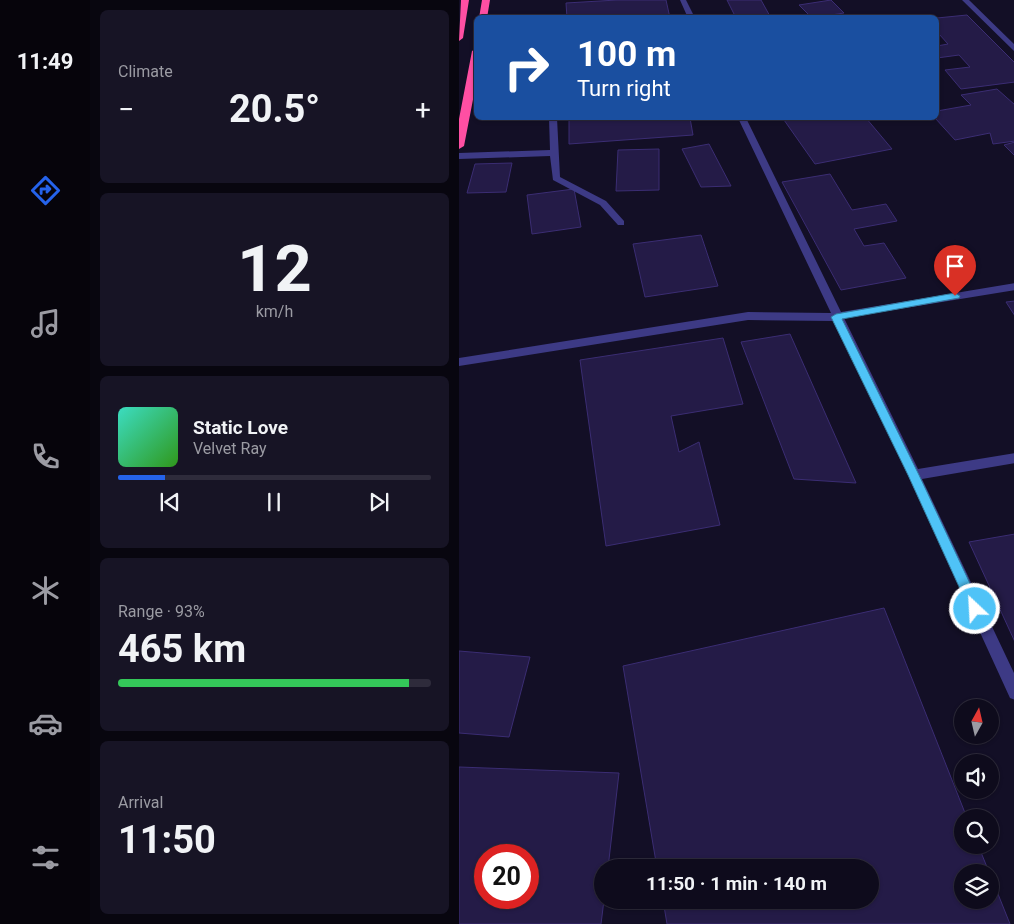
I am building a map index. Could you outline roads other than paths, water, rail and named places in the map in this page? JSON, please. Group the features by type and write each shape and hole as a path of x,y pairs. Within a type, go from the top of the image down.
{"highway":[{"path":"459,38 465,0"},
{"path":"484,15 486,0"},
{"path":"459,146 474,68"}],"lane":[{"path":"683,0 690,15"},
{"path":"965,0 1014,50"},
{"path":"553,120 556,178 603,203 621,223"},
{"path":"743,120 914,475 1014,693"},
{"path":"459,156 554,153"},
{"path":"459,362 748,316 799,318 837,316 1014,286"},
{"path":"914,475 1014,458"}]}
